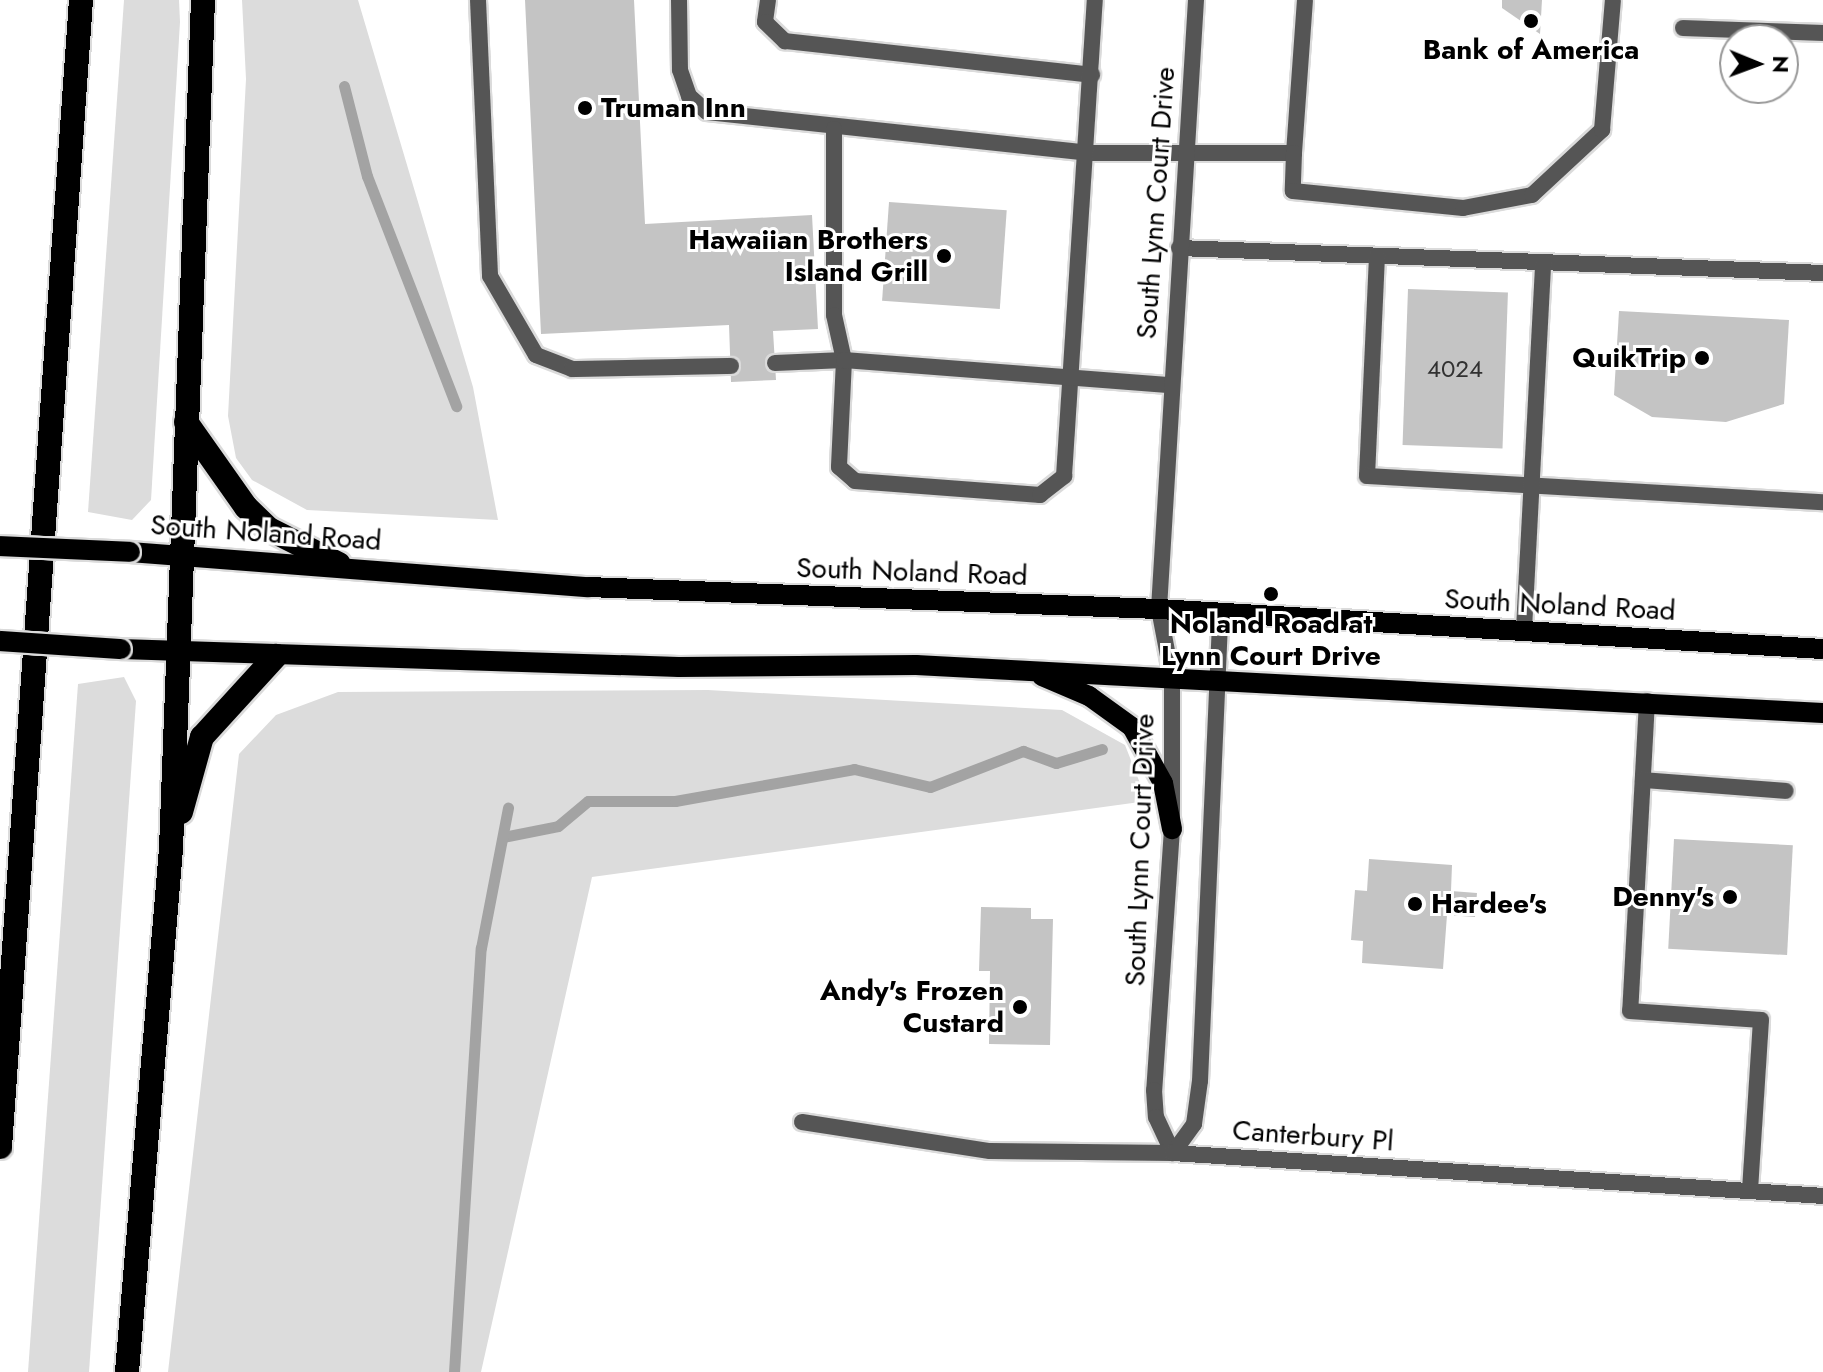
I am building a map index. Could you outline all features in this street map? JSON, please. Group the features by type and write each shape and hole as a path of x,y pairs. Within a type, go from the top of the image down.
{"highway":[{"path":"0,1147 81,0"},
{"path":"127,1372 171,849 177,555 186,422 203,0"},
{"path":"186,422 246,507 269,529 339,564"},
{"path":"171,849 202,737 276,656"}],"main road":[{"name":"South Noland Road","path":"0,546 339,564 588,587 1159,609 1823,649"},
{"path":"0,641 276,656 1032,670 1647,701 1823,713"},
{"path":"1032,670 1089,696 1132,727 1163,783 1172,829"}],"street":[{"path":"478,0 490,276 536,355 572,369 731,366"},
{"path":"679,0 680,70 689,96 707,112 834,129 1088,153 1294,153"},
{"path":"768,0 765,22 785,41 1092,75"},
{"path":"834,129 834,315 844,360 839,467 855,481 1040,495 1064,476 1088,153 1095,0"},
{"name":"South Lynn Court Drive","path":"1173,1153 1156,1117 1154,1090 1172,829 1172,677 1159,609 1196,0"},
{"path":"1305,0 1293,191 1463,208 1532,195 1602,130 1613,0"},
{"path":"1683,28 1823,33"},
{"path":"1179,248 1823,273"},
{"path":"1377,256 1367,476 1823,502"},
{"path":"1524,629 1543,262"},
{"path":"775,363 844,360 1171,385"},
{"path":"1173,1153 1194,1124 1200,1081 1220,614"},
{"path":"1647,701 1630,1011 1761,1020 1750,1191"},
{"path":"1643,780 1786,791"},
{"name":"Canterbury Pl","path":"802,1122 990,1151 1173,1153 1823,1196"}],"shaded area":[{"path":"124,0 179,0 180,22 151,500 132,520 88,512"},
{"path":"242,0 358,0 473,387 498,520 307,510 252,480 236,458 228,416 246,79"},
{"path":"124,677 136,701 89,1372 28,1372 78,684"},
{"path":"708,690 1062,710 1125,745 1147,801 592,877 481,1372 168,1372 239,754 276,715 338,692"}],"building":[{"name":"Truman Inn","path":"525,0 634,0 645,224 812,215 818,329 773,331 776,380 731,382 729,325 541,334"},
{"name":"Bank of America","path":"1502,0 1542,0 1540,34 1502,8"},
{"name":"Hawaiian Brothers Island Grill","path":"889,202 1007,210 1000,309 882,301"},
{"name":"QuikTrip","path":"1408,289 1508,292 1502,448 1403,445"},
{"name":"QuikTrip","path":"1619,311 1789,320 1784,404 1726,422 1652,417 1614,395"},
{"name":"Denny's","path":"1674,839 1793,845 1787,955 1668,949"},
{"name":"Hardee's","path":"1369,859 1452,865 1451,891 1477,893 1475,917 1447,915 1443,969 1362,963 1363,941 1351,940 1355,890 1367,891"},
{"name":"Andy's Frozen Custard","path":"981,907 1031,908 1031,919 1053,919 1050,1045 989,1044 990,971 979,971"}],"waterway":[{"path":"344,86 367,176 456,406"},
{"path":"503,837 558,826 588,801 675,801 854,769 930,787 1023,751 1056,763 1102,749"},
{"path":"454,1372 481,948 508,808"}],"place":[{"name":"Bank of America","path":"1531,21"},
{"name":"Truman Inn","path":"585,108"},
{"name":"Hawaiian Brothers Island Grill","path":"944,256"},
{"name":"QuikTrip","path":"1702,358"},
{"name":"Noland Road at Lynn Court Drive","path":"1271,594"},
{"name":"Denny's","path":"1730,897"},
{"name":"Hardee's","path":"1415,904"},
{"name":"Andy's Frozen Custard","path":"1020,1007"}]}
